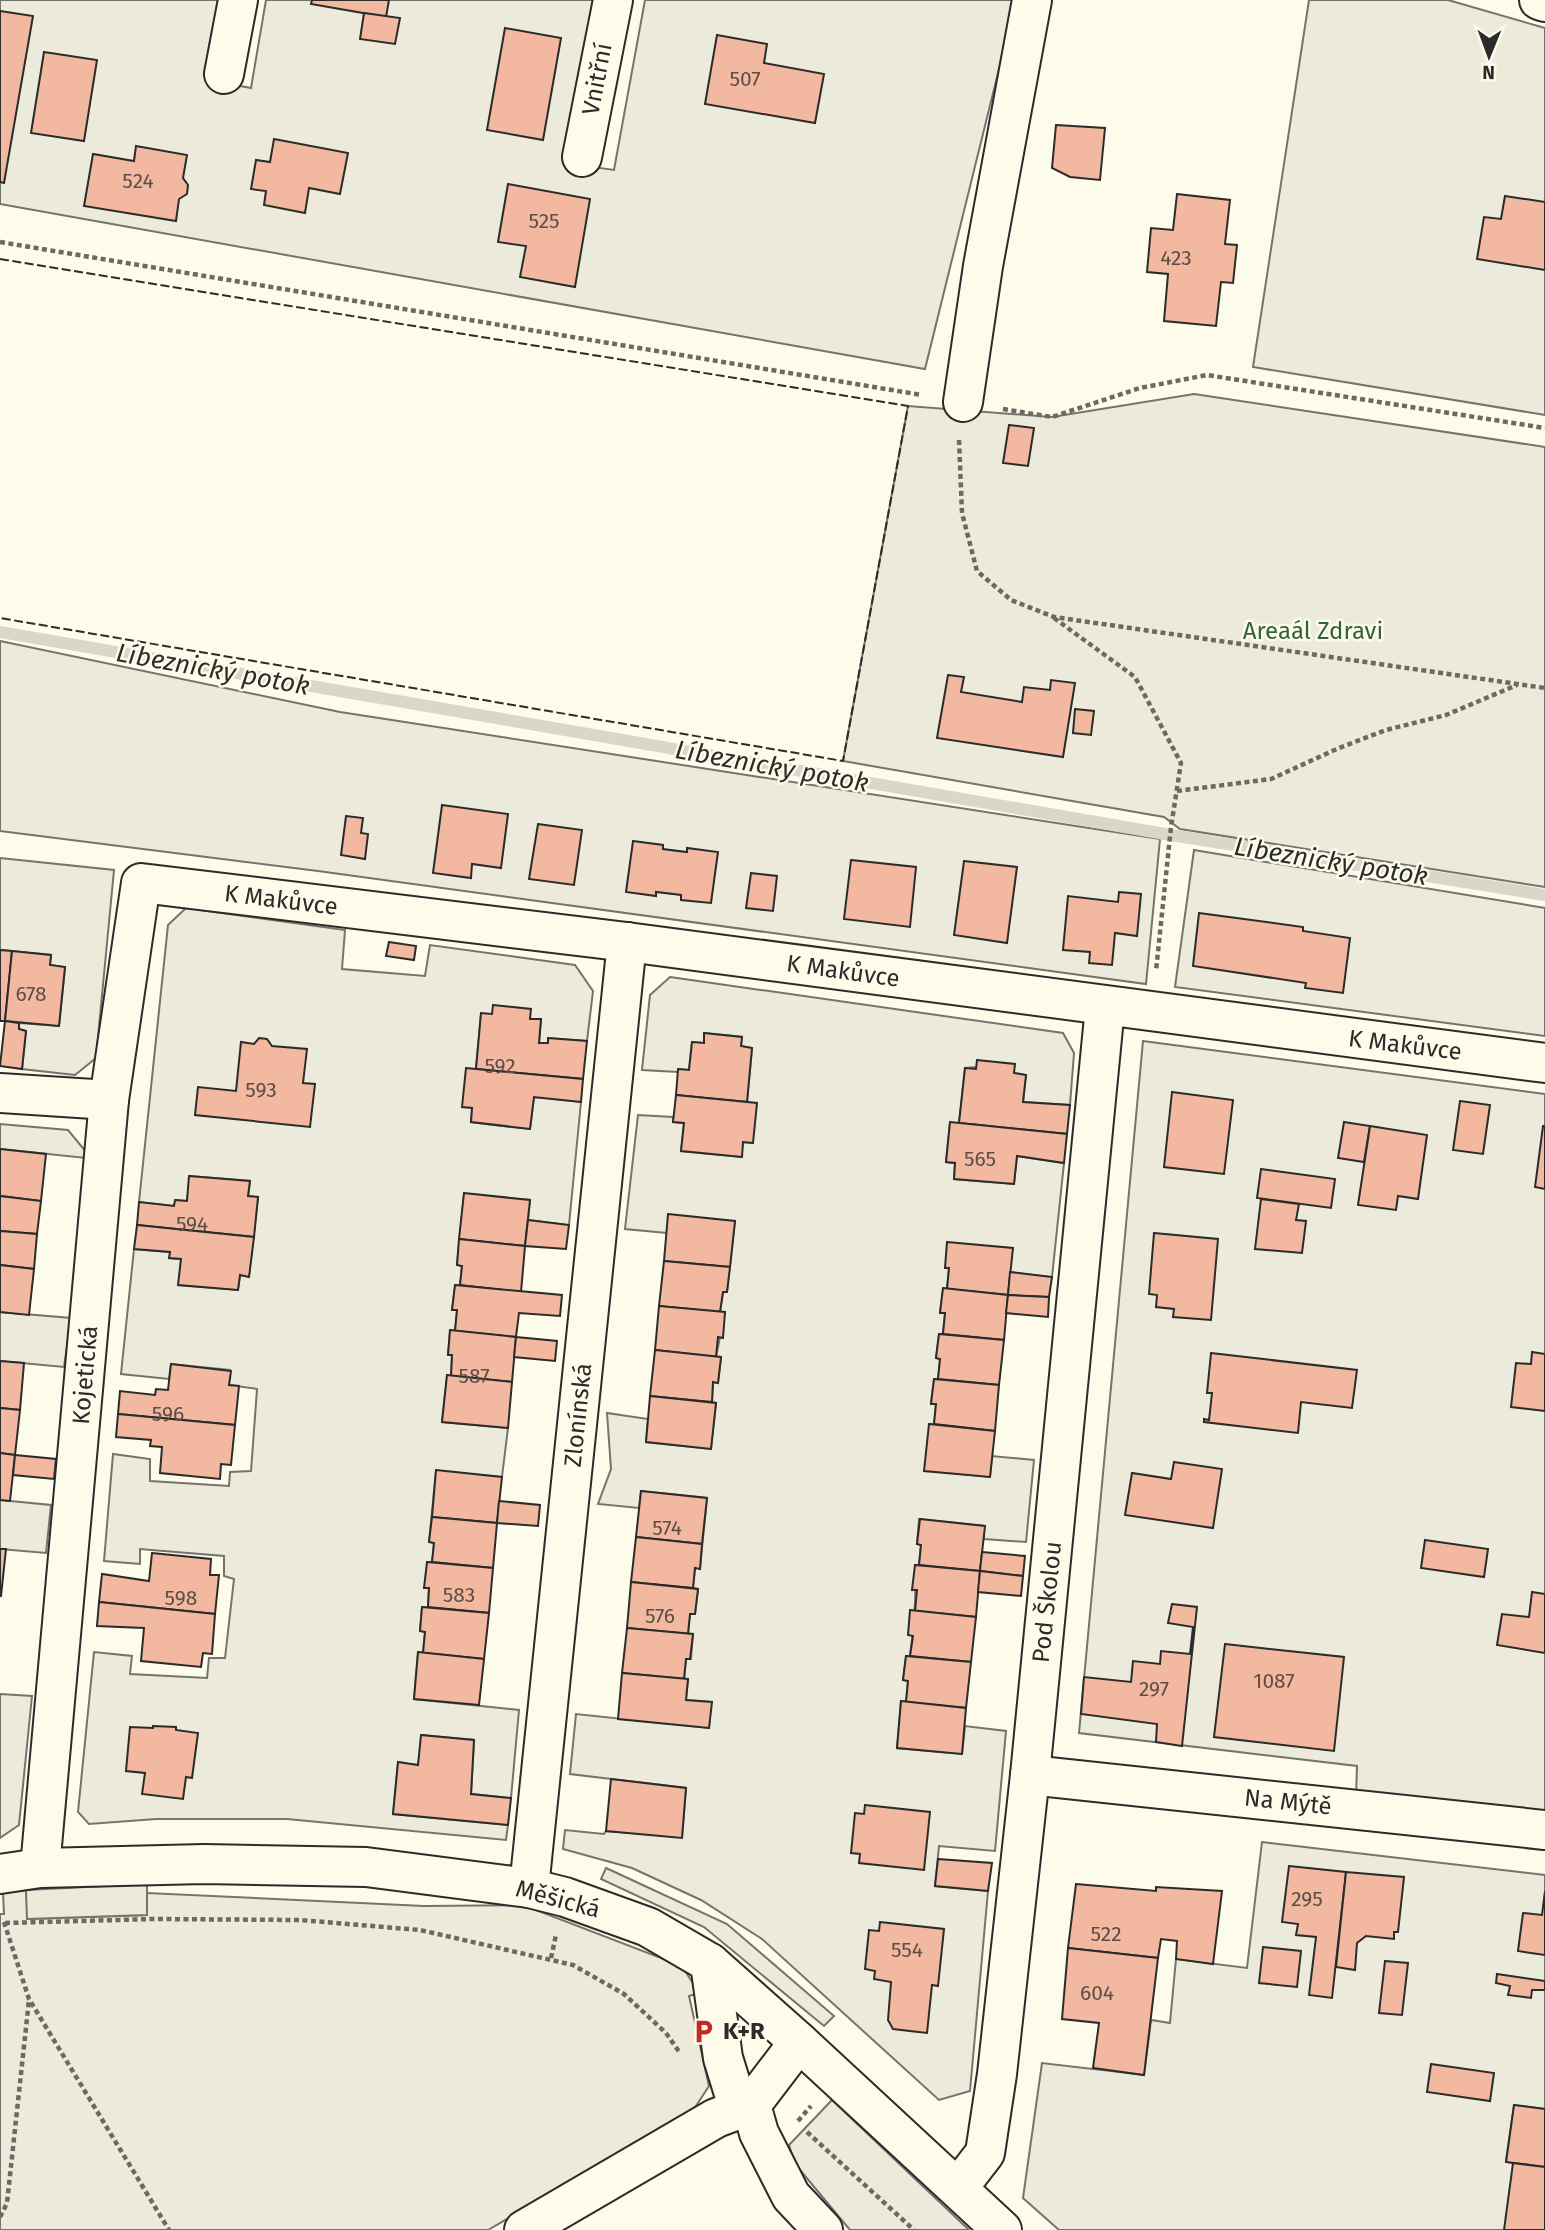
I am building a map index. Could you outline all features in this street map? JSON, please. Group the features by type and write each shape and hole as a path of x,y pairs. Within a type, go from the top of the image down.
{"street":[{"path":"224,74 238,0"},
{"name":"Vnitřní","path":"582,157 613,0"},
{"path":"963,402 983,266 1032,0"},
{"path":"1539,0 1545,2"},
{"name":"K Makůvce","path":"141,883 627,942 1545,1063"},
{"name":"Kojetická","path":"40,1868 109,1100 141,883"},
{"name":"Zlonínská","path":"529,1888 627,942"},
{"name":"Pod Školou","path":"958,2188 985,2153 997,2074 1030,1775 1105,1007"},
{"path":"0,1093 109,1100"},
{"name":"Na Mýtě","path":"1030,1775 1545,1830"},
{"name":"Měšická","path":"0,1874 40,1868 204,1864 366,1867 529,1888 565,1897 648,1927 710,1962 1002,2230"},
{"path":"710,1962 723,2058 735,2097 751,2105 758,2133 791,2196 823,2230"},
{"path":"524,2230 716,2118 751,2105 799,2042"}],"path":[{"path":"0,242 1052,416 1140,388 1207,375 1545,428"},
{"path":"963,402 958,450 962,513 977,571 1012,600 1054,617 1545,688"},
{"path":"1054,617 1135,677 1181,763 1171,827 1152,1012"},
{"path":"1177,791 1272,779 1386,730 1446,715 1518,685"},
{"path":"0,1915 5,1923 29,1999 169,2230"},
{"path":"5,1923 154,1919 300,1920 420,1930 573,1965 624,1994 666,2033 681,2054"},
{"path":"0,2217 7,2203 29,1999"},
{"path":"812,2104 796,2122 914,2230"}],"green space":[{"path":"0,0 221,0 208,80 251,88 266,0 599,0 571,164 614,170 645,0 1016,0 925,369 0,204"},
{"path":"1309,0 1448,0 1545,28 1545,415 1253,367"},
{"name":"Areaál Zdravi","path":"1194,394 1545,447 1545,887 1180,829 1164,817 843,761 908,406 1052,417"},
{"path":"0,641 340,712 1160,839 1146,984 318,871 0,831"},
{"path":"1194,850 1545,908 1545,1036 1175,987"},
{"path":"0,858 114,870 96,1058 75,1075 22,1069 26,1031 19,1029 19,1023 59,1026 65,967 50,965 51,955 0,950"},
{"path":"186,908 345,930 342,969 425,976 430,945 575,965 593,991 587,1041 549,1038 548,1043 539,1043 541,1020 481,1014 471,1122 530,1129 534,1097 581,1102 569,1225 528,1220 530,1200 464,1194 457,1265 462,1266 460,1285 455,1286 452,1310 457,1310 455,1331 450,1331 448,1355 452,1355 451,1376 447,1376 442,1422 508,1428 502,1477 436,1471 429,1542 434,1543 432,1562 427,1562 428,1607 422,1608 420,1631 425,1632 423,1653 418,1653 414,1699 519,1710 511,1798 471,1794 474,1740 422,1735 418,1765 398,1763 393,1814 508,1825 506,1840 287,1819 156,1819 89,1824 78,1812 94,1652 132,1656 130,1674 207,1678 209,1658 225,1658 234,1579 224,1576 224,1556 140,1549 140,1564 104,1561 113,1454 150,1459 150,1481 229,1486 230,1472 251,1471 257,1389 229,1385 230,1370 171,1364 169,1379 121,1374 134,1249 170,1252 170,1258 181,1259 179,1285 238,1290 240,1275 249,1276 258,1198 248,1196 250,1181 190,1176 187,1201 176,1200 174,1206 139,1202 168,925"},
{"path":"670,977 1063,1033 1074,1053 1070,1105 1023,1102 1026,1075 1014,1073 1014,1064 965,1068 959,1123 950,1123 946,1162 955,1163 954,1179 1014,1184 1017,1156 1064,1163 1052,1277 949,1268 947,1289 943,1289 940,1312 945,1313 943,1334 939,1334 936,1358 940,1359 938,1379 934,1379 931,1403 936,1404 934,1424 930,1424 925,1470 990,1477 992,1456 1034,1460 1026,1542 984,1539 984,1526 919,1519 917,1544 921,1545 919,1565 915,1565 914,1622 910,1656 906,1656 903,1680 908,1681 906,1702 901,1701 897,1748 962,1754 965,1726 1006,1731 995,1851 939,1846 935,1886 988,1891 970,2091 939,2100 762,1939 701,1900 632,1868 563,1849 565,1830 682,1837 686,1788 570,1774 576,1714 709,1728 711,1702 686,1700 688,1680 684,1679 686,1659 691,1659 693,1634 688,1634 690,1614 695,1614 698,1589 693,1588 695,1568 700,1568 707,1498 641,1491 639,1508 598,1504 611,1469 607,1413 648,1419 646,1442 711,1449 716,1403 712,1402 713,1382 718,1383 721,1358 716,1357 725,1312 720,1312 723,1292 727,1292 735,1221 667,1233 625,1229 638,1115 673,1117 673,1122 684,1123 681,1151 741,1157 743,1142 752,1143 747,1102 752,1048 741,1046 742,1037 705,1033 704,1043 692,1042 689,1070 642,1070 650,995"},
{"path":"1143,1041 1545,1094 1545,1817 1356,1798 1357,1766 1079,1733"},
{"path":"0,1124 68,1130 87,1153 86,1158 0,1149"},
{"path":"0,1312 71,1318 64,1367 0,1361"},
{"path":"0,1500 51,1505 46,1553 0,1549"},
{"path":"0,1694 32,1696 19,1825 0,1838"},
{"path":"1262,1842 1545,1875 1545,2109 1514,2105 1506,2162 1517,2164 1506,2230 1059,2230 1023,2198 1042,2063 1144,2075 1151,2020 1170,2023 1176,1959 1247,1968"},
{"path":"26,1890 28,1919 147,1915 147,1893 424,1906 523,1905 682,1966 699,1993 689,1996 709,2086 692,2112 488,2230 0,2230 0,1914 4,1914 3,1893"}],"shaded area":[{"path":"606,1868 727,1924 834,2016 824,2026 704,1927 601,1879"},
{"path":"147,1884 147,1915 27,1919 26,1890"},
{"path":"832,2100 969,2230 850,2230 795,2164 789,2145"}],"building":[{"path":"312,0 389,0 386,17 311,4"},
{"path":"0,11 33,16 4,183 0,182"},
{"path":"364,13 400,18 395,44 360,39"},
{"path":"505,28 561,38 543,140 487,130"},
{"path":"717,35 767,44 764,63 824,74 815,123 705,104"},
{"path":"44,52 97,60 84,141 31,133"},
{"path":"1056,125 1105,128 1100,180 1070,177 1052,168"},
{"path":"274,139 348,153 340,194 309,188 305,213 264,205 266,191 251,189 256,160 270,162"},
{"path":"136,146 187,155 183,178 188,185 187,194 179,199 176,221 84,206 93,154 134,161"},
{"path":"508,184 590,199 575,287 520,277 526,246 498,242"},
{"path":"1177,194 1230,200 1225,244 1237,245 1233,283 1221,282 1216,326 1164,321 1168,274 1147,272 1151,228 1173,230"},
{"path":"1505,196 1545,202 1545,270 1477,259 1484,217 1501,219"},
{"path":"1009,425 1034,428 1028,466 1003,463"},
{"path":"948,675 964,677 961,692 1022,702 1024,687 1050,690 1051,680 1075,683 1063,757 937,738"},
{"path":"1075,709 1094,711 1091,735 1073,733"},
{"path":"442,805 508,814 501,868 472,864 471,878 433,873"},
{"path":"346,816 363,818 361,833 368,834 365,859 341,855"},
{"path":"538,824 582,830 574,885 529,879"},
{"path":"633,841 663,845 663,849 687,852 687,848 718,852 711,903 681,900 681,895 656,892 656,896 626,892"},
{"path":"851,860 916,867 910,927 844,919"},
{"path":"964,861 1017,867 1007,943 954,935"},
{"path":"751,873 777,876 773,911 746,908"},
{"path":"1119,892 1141,894 1137,936 1115,933 1112,965 1089,963 1090,952 1063,950 1068,896 1118,902"},
{"path":"1199,913 1303,927 1303,931 1350,938 1343,993 1305,988 1306,983 1193,966"},
{"path":"389,942 416,946 414,960 386,956"},
{"path":"0,950 12,951 5,1021 0,1021"},
{"path":"12,951 51,955 50,965 65,967 59,1026 5,1021"},
{"path":"493,1005 531,1009 530,1019 541,1019 539,1043 548,1043 548,1038 587,1041 583,1079 476,1069 481,1013 492,1014"},
{"path":"5,1021 19,1023 19,1029 26,1031 22,1069 0,1066"},
{"path":"704,1033 742,1037 741,1046 752,1048 747,1102 676,1095 678,1069 689,1070 692,1042 704,1043"},
{"path":"259,1038 267,1039 272,1046 307,1049 303,1083 315,1084 310,1127 195,1115 198,1087 236,1091 241,1042 254,1044"},
{"path":"977,1060 1015,1064 1014,1073 1026,1075 1023,1102 1070,1105 1067,1134 959,1123 965,1068 976,1069"},
{"path":"466,1068 583,1079 581,1102 534,1097 530,1129 471,1122 472,1108 462,1107"},
{"path":"1172,1092 1233,1100 1224,1174 1164,1167"},
{"path":"676,1095 757,1103 753,1143 743,1142 742,1157 681,1151 684,1123 673,1122"},
{"path":"1460,1101 1490,1105 1483,1154 1453,1150"},
{"path":"950,1122 1067,1134 1064,1163 1017,1156 1014,1184 954,1179 955,1163 946,1162"},
{"path":"1344,1122 1370,1126 1364,1162 1338,1158"},
{"path":"1370,1126 1427,1135 1418,1199 1398,1196 1396,1210 1358,1205"},
{"path":"1545,1126 1545,1189 1535,1187"},
{"path":"0,1149 46,1154 41,1201 0,1196"},
{"path":"1261,1169 1335,1179 1331,1208 1257,1198"},
{"path":"189,1176 250,1181 248,1196 258,1197 254,1237 137,1225 139,1202 174,1206 175,1200 187,1201"},
{"path":"464,1193 530,1200 525,1246 459,1239"},
{"path":"0,1196 41,1201 37,1234 0,1231"},
{"path":"1261,1199 1299,1204 1296,1220 1306,1221 1302,1253 1255,1249"},
{"path":"668,1214 735,1221 730,1267 664,1261"},
{"path":"528,1220 569,1225 566,1249 525,1246"},
{"path":"137,1225 254,1237 249,1277 240,1275 238,1290 178,1285 181,1259 169,1258 170,1252 134,1249"},
{"path":"0,1231 37,1234 34,1269 0,1265"},
{"path":"1154,1233 1218,1239 1211,1320 1173,1317 1174,1309 1156,1307 1157,1295 1149,1294"},
{"path":"459,1239 525,1246 521,1292 460,1285 462,1266 457,1265"},
{"path":"947,1242 1013,1248 1008,1295 947,1289"},
{"path":"664,1261 730,1267 727,1292 723,1292 720,1312 659,1306"},
{"path":"0,1265 34,1269 29,1315 0,1312"},
{"path":"1010,1272 1052,1277 1049,1297 1008,1295"},
{"path":"455,1285 562,1295 560,1316 519,1313 516,1337 455,1331 457,1310 452,1310"},
{"path":"943,1288 1008,1295 1004,1340 943,1334 945,1313 940,1313"},
{"path":"1008,1295 1049,1297 1048,1317 1006,1313"},
{"path":"659,1306 725,1312 723,1338 718,1337 716,1357 655,1350"},
{"path":"450,1330 516,1337 512,1382 451,1376 452,1355 448,1355"},
{"path":"939,1334 1004,1340 999,1385 938,1379 940,1359 936,1358"},
{"path":"516,1337 557,1341 555,1361 514,1357"},
{"path":"655,1350 721,1357 718,1383 713,1382 712,1402 650,1396"},
{"path":"1532,1352 1545,1354 1545,1411 1511,1407 1516,1363 1531,1364"},
{"path":"1211,1353 1357,1370 1352,1408 1301,1402 1298,1433 1204,1422 1204,1419 1209,1420 1212,1393 1207,1393"},
{"path":"0,1361 24,1363 20,1410 0,1408"},
{"path":"171,1364 231,1371 229,1385 239,1386 235,1425 118,1414 120,1391 155,1395 156,1389 168,1390"},
{"path":"447,1375 512,1382 508,1428 442,1422"},
{"path":"934,1379 999,1385 995,1431 934,1424 936,1404 931,1404"},
{"path":"650,1396 716,1403 711,1449 646,1442"},
{"path":"0,1408 20,1410 15,1455 0,1453"},
{"path":"118,1414 235,1425 231,1465 221,1464 220,1479 160,1473 162,1447 150,1446 151,1440 116,1437"},
{"path":"929,1424 995,1431 990,1477 924,1471"},
{"path":"0,1453 15,1455 10,1501 0,1500"},
{"path":"15,1455 56,1459 54,1479 13,1475"},
{"path":"1174,1462 1222,1469 1213,1528 1125,1515 1132,1473 1171,1479"},
{"path":"436,1470 502,1477 497,1523 432,1517"},
{"path":"641,1491 707,1498 702,1544 636,1537"},
{"path":"499,1501 540,1505 538,1526 497,1523"},
{"path":"432,1517 497,1523 493,1568 432,1562 434,1543 429,1542"},
{"path":"920,1519 985,1526 980,1571 919,1565 921,1545 917,1544"},
{"path":"636,1537 702,1544 700,1569 695,1568 693,1588 631,1582"},
{"path":"1425,1540 1488,1549 1484,1577 1421,1568"},
{"path":"0,1549 6,1549 1,1596 0,1596"},
{"path":"982,1552 1025,1556 1023,1576 980,1571"},
{"path":"152,1553 211,1559 210,1575 219,1575 215,1614 99,1602 102,1574 149,1581"},
{"path":"427,1562 493,1568 489,1613 428,1607 429,1588 424,1588"},
{"path":"915,1565 980,1571 976,1617 915,1611 917,1590 912,1590"},
{"path":"980,1571 1023,1576 1021,1596 978,1592"},
{"path":"631,1582 698,1589 695,1614 690,1614 688,1634 627,1628"},
{"path":"1532,1592 1545,1594 1545,1653 1497,1645 1502,1614 1529,1617"},
{"path":"99,1602 215,1614 212,1654 203,1653 201,1667 141,1661 144,1628 97,1626"},
{"path":"1172,1604 1197,1607 1182,1746 1156,1742 1157,1724 1081,1714 1084,1677 1131,1682 1133,1661 1160,1664 1161,1651 1190,1654 1193,1627 1168,1623"},
{"path":"422,1607 489,1613 484,1659 423,1653 425,1632 420,1631"},
{"path":"910,1610 976,1617 971,1662 910,1656 913,1636 908,1635"},
{"path":"627,1628 693,1634 684,1679 622,1673"},
{"path":"1225,1644 1344,1657 1334,1751 1214,1737"},
{"path":"418,1652 484,1659 479,1705 414,1699"},
{"path":"906,1656 971,1662 966,1708 906,1702 908,1681 903,1680"},
{"path":"622,1673 688,1679 686,1700 712,1702 709,1728 618,1719"},
{"path":"901,1701 966,1708 962,1754 897,1748"},
{"path":"130,1727 176,1727 176,1730 198,1733 192,1778 186,1777 183,1799 142,1794 145,1773 126,1771"},
{"path":"421,1735 474,1740 471,1794 511,1798 508,1825 393,1814 398,1762 418,1765"},
{"path":"611,1779 686,1788 682,1838 606,1831"},
{"path":"865,1805 930,1812 924,1870 859,1863 860,1854 851,1853 855,1813 864,1814"},
{"path":"938,1859 992,1863 988,1891 935,1886"},
{"path":"1289,1866 1346,1872 1332,1998 1309,1995 1316,1937 1296,1935 1298,1924 1282,1922"},
{"path":"1346,1872 1404,1877 1398,1932 1394,1932 1394,1939 1366,1936 1357,1943 1355,1970 1336,1967"},
{"path":"1076,1884 1156,1891 1156,1887 1222,1891 1213,1964 1176,1959 1177,1941 1161,1939 1158,1958 1068,1948"},
{"path":"1545,1891 1545,1955 1518,1951 1523,1913 1542,1915"},
{"path":"880,1922 944,1929 938,1986 932,1985 927,2033 893,2029 888,2020 891,1982 874,1979 875,1971 865,1969 869,1930 879,1931"},
{"path":"1263,1947 1301,1951 1297,1987 1259,1983"},
{"path":"1068,1948 1158,1958 1144,2075 1093,2068 1099,2023 1062,2019"},
{"path":"1385,1961 1408,1963 1402,2015 1379,2013"},
{"path":"1497,1974 1545,1981 1545,1990 1532,1990 1531,1998 1508,1995 1510,1986 1496,1983"},
{"path":"1431,2064 1494,2073 1490,2101 1427,2092"},
{"path":"1514,2105 1545,2109 1545,2167 1506,2162"},
{"path":"1513,2163 1545,2167 1545,2230 1504,2230"}],"waterway":[{"name":"Líbeznický potok","path":"0,632 1165,834 1545,895"}],"fence":[{"path":"0,259 908,406 843,761 0,618"}],"place":[{"name":"K+R","path":"703,2031"}]}
